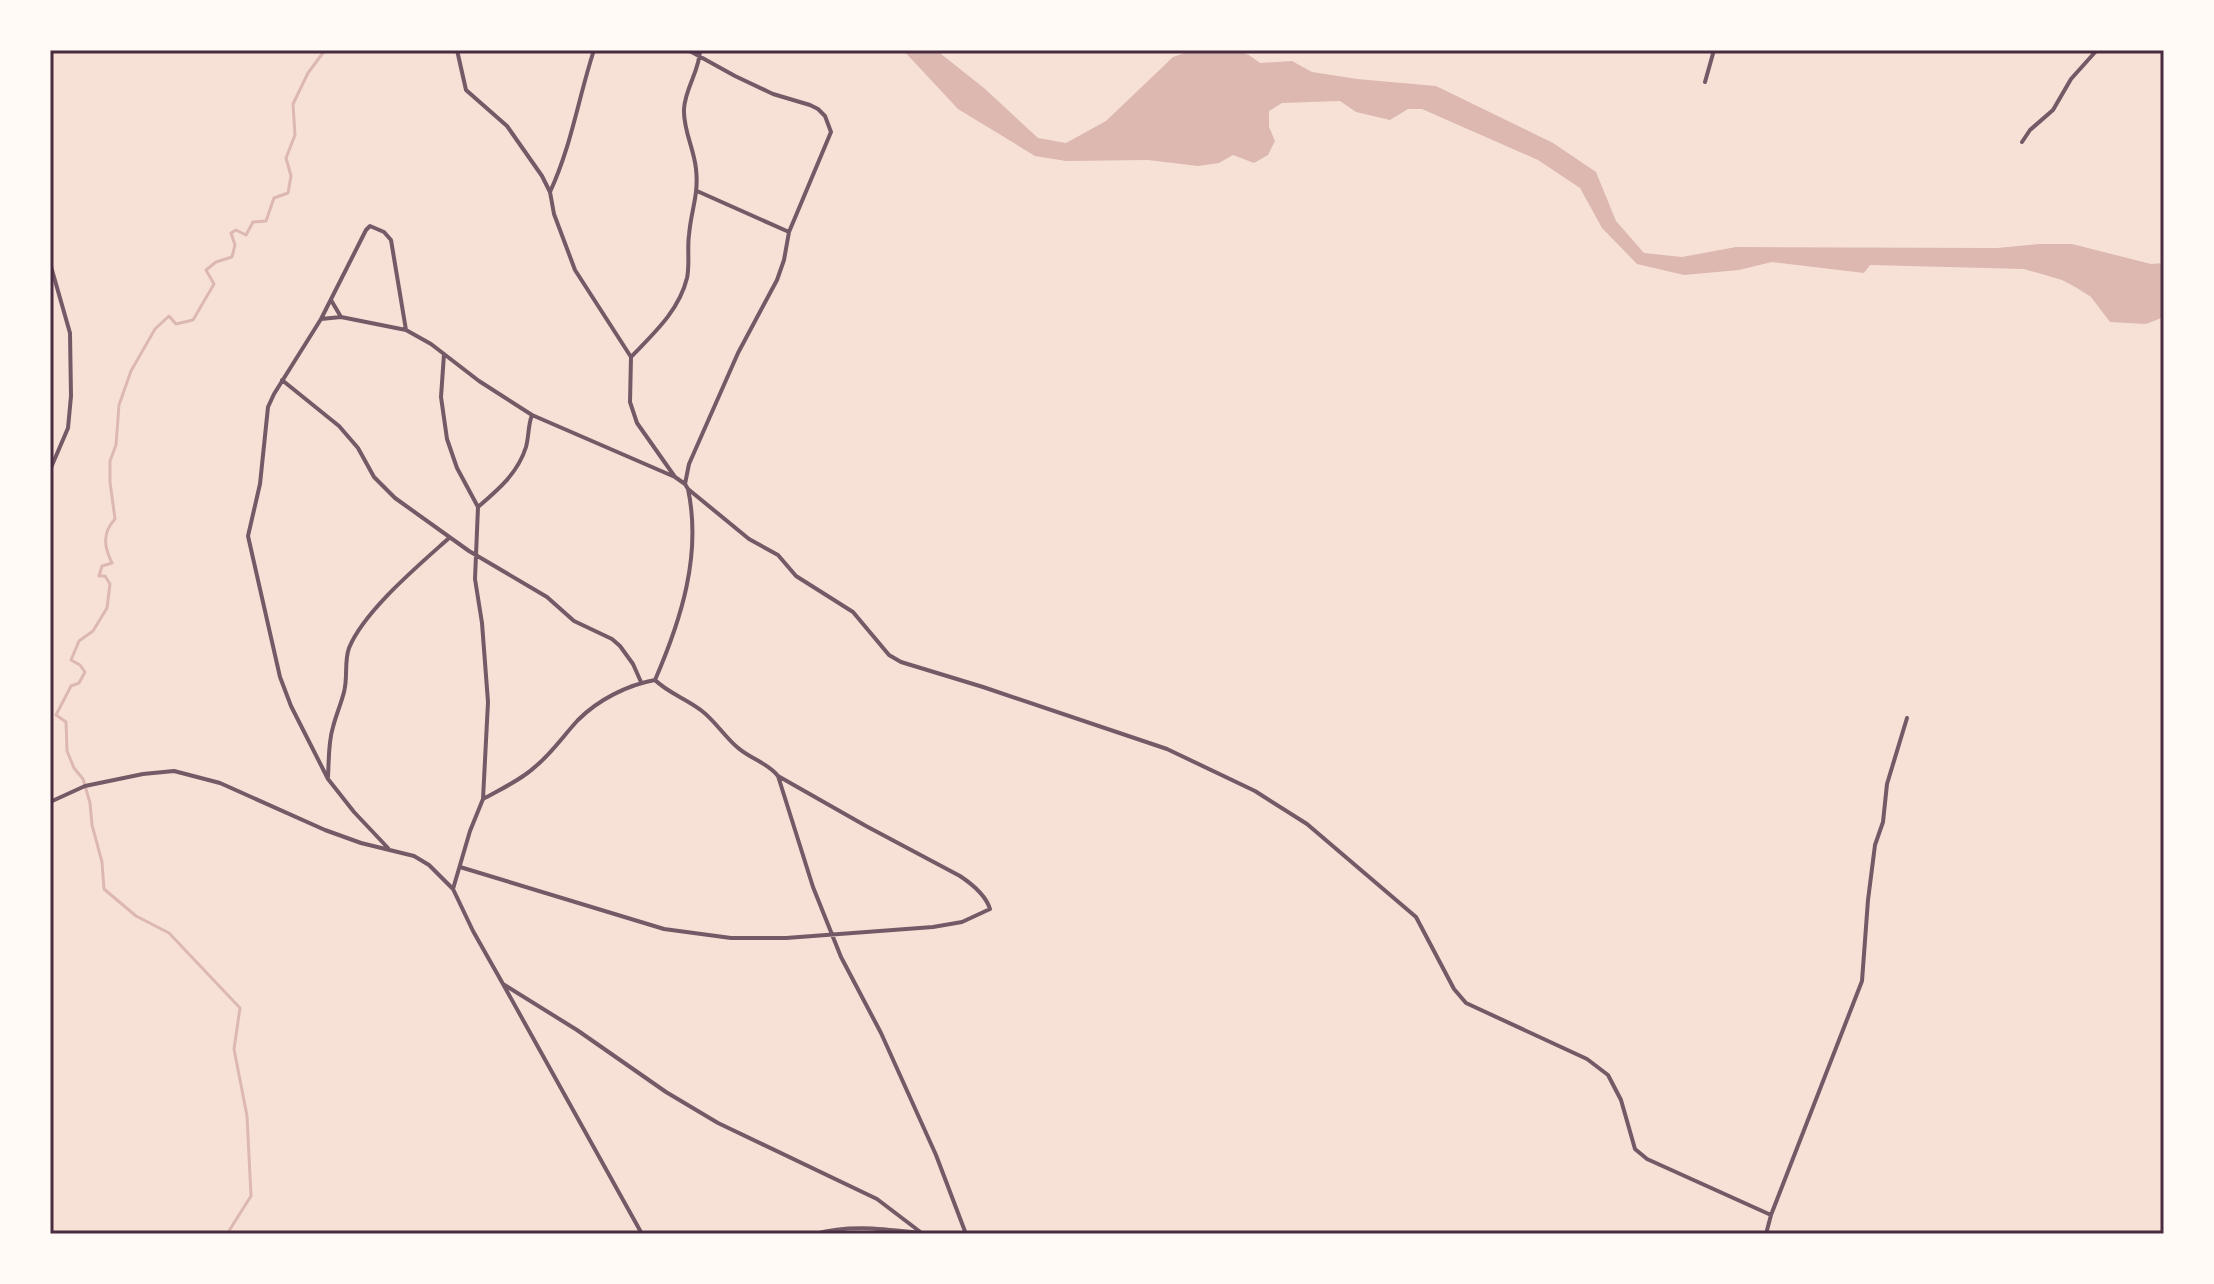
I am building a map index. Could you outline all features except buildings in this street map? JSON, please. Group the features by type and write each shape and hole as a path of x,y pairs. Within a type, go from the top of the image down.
{"street":[{"path":"457,50 466,90 507,126 542,176 575,270 631,357 630,402 637,423 675,477 686,487 749,539 778,555 796,576 853,612 889,655 901,662 1167,749 1255,791 1307,824 1416,917 1454,989 1466,1003 1587,1059 1608,1075 1621,1100 1635,1149 1647,1159 1771,1215"},
{"path":"550,192 571,139 594,50"},
{"path":"655,680 680,618 688,583 694,529 686,487 689,464 738,353 777,280 789,232 831,132 829,123 818,109 773,94 688,50"},
{"path":"631,357 663,324 681,298 687,276 688,236 697,191 696,166 684,110 700,50"},
{"path":"1705,82 1714,50"},
{"path":"2022,142 2030,130 2053,110 2071,79 2097,50"},
{"path":"697,191 789,232"},
{"path":"388,849 328,779 291,706 280,677 248,536 260,484 268,407 321,319 366,230 373,226 391,240 406,330"},
{"path":"50,263 70,333 71,396 68,428 50,470"},
{"path":"331,300 341,317"},
{"path":"321,319 341,317 406,330 532,415 675,477"},
{"path":"444,354 441,397 447,439 457,468 478,507 475,579 487,681 483,799 453,889"},
{"path":"282,380 339,426 358,448 374,477 395,498 449,538 547,597 574,621 612,639 633,664 641,682"},
{"path":"478,507 503,486 516,467 525,451 532,415"},
{"path":"328,779 332,729 345,689 348,650 355,636 409,574 449,538"},
{"path":"483,799 537,766 579,719 603,700 641,682 655,680"},
{"path":"655,680 704,712 736,747 772,768 778,776 813,887 841,957 881,1033 936,1155 966,1234"},
{"path":"1766,1234 1862,981 1875,845 1883,822 1887,784 1907,718"},
{"path":"50,802 85,786 174,771 220,783 325,830 414,856 429,865 453,889 473,931 642,1234"},
{"path":"460,867 675,931 731,938 786,938 933,927 962,922 988,910 990,906 960,876 778,776"},
{"path":"503,984 577,1030 666,1092 718,1123 877,1199 922,1234"},
{"path":"815,1234 872,1227 922,1234"}],"shaded area":[{"path":"903,50 936,50 984,88 1038,138 1066,143 1106,121 1173,57 1194,50 1235,50 1260,63 1292,61 1312,72 1436,86 1553,143 1596,172 1616,221 1644,253 1682,257 1736,247 1997,248 2072,244 2151,264 2164,263 2164,317 2146,324 2110,322 2091,297 2077,288 2062,280 2024,269 1870,265 1864,273 1772,262 1739,270 1684,275 1637,264 1602,228 1580,188 1538,160 1422,109 1408,109 1390,120 1356,112 1340,101 1282,103 1269,111 1269,127 1275,141 1268,155 1254,163 1233,155 1219,163 1198,166 1148,160 1066,161 1035,156 958,109"}],"waterway":[{"path":"227,1234 251,1196 247,1116 234,1049 240,1008 169,933 136,916 104,889 90,803 83,779 67,751 66,722 56,715 71,686 79,683 85,672 71,660 79,641 93,631 107,608 110,584 105,576 99,576 102,566 112,563 106,540 115,519 110,461 116,445 119,405 131,371 155,329 169,316 176,324 193,320 214,284 206,270 216,262 232,257 235,245 231,233 236,230 246,235 253,222 266,221 274,198 288,193 291,176 286,158 295,135 293,104 308,73 325,50"}]}
